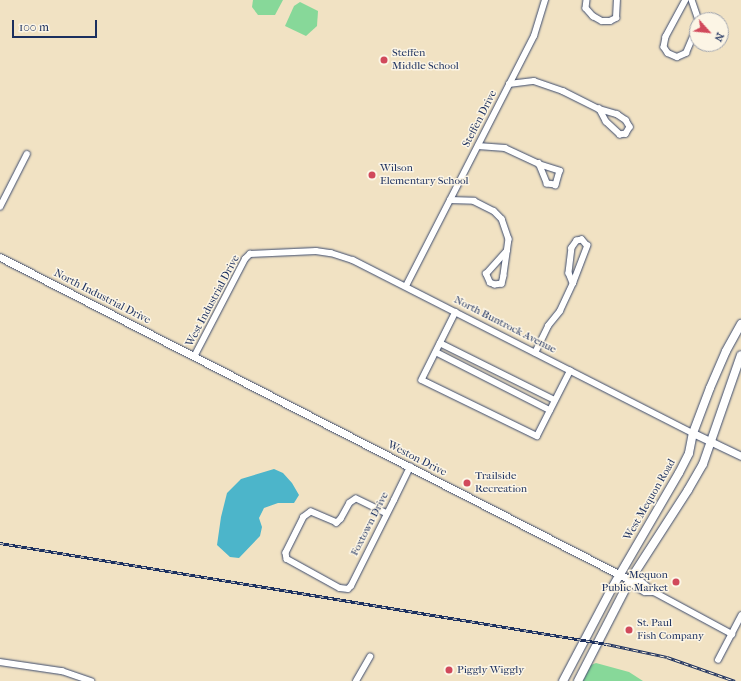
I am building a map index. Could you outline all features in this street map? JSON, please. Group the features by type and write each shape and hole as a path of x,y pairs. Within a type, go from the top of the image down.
{"main road":[{"name":"West Mequon Road","path":"563,681 619,574 677,477 689,453 693,433 721,361 741,324"},
{"path":"578,681 630,580 703,464 741,355"}],"street":[{"name":"Steffen Drive","path":"406,286 534,36 545,0"},
{"path":"587,0 586,8 593,16 602,21 610,21 616,18 617,0"},
{"path":"686,0 666,38 664,48 668,53 677,57 686,53 689,46"},
{"path":"692,0 696,12"},
{"path":"509,84 534,81 563,90 599,109 617,114 626,120 630,127 626,134 620,135 606,122 599,109"},
{"path":"478,146 505,148 539,164"},
{"path":"0,207 27,154"},
{"path":"450,200 474,201 494,211 502,219 509,239 504,276 502,284 495,285 490,283 486,274 507,251"},
{"path":"535,353 548,326 560,311 573,283 587,246 582,240 577,241 572,248 570,273 573,283"},
{"name":"North Buntrock Avenue","path":"250,254 316,251 331,253 353,260 570,371 741,456"},
{"name":"West Industrial Drive","path":"194,357 245,259 250,254"},
{"name":"North Industrial Drive","path":"0,257 194,357"},
{"path":"456,312 422,380 537,436 570,371"},
{"path":"440,344 555,400"},
{"path":"436,352 550,410"},
{"name":"Weston Drive","path":"194,357 630,580"},
{"name":"Foxtown Drive","path":"386,514 356,499 350,503 337,523 313,511 304,516 286,553 287,559 340,588 348,589 410,467"},
{"path":"630,580 636,587 645,592 654,592 732,634"},
{"path":"718,660 741,616"},
{"path":"356,681 370,657"},
{"path":"0,662 62,671 91,681"}],"green space":[{"path":"253,0 283,0 275,15 258,15 252,7"},
{"path":"300,2 318,11 317,26 306,36 285,26 294,6"},
{"path":"596,663 629,672 643,681 583,681 591,665"}],"water":[{"path":"274,469 283,473 292,483 299,495 294,503 278,503 264,508 259,518 262,527 260,536 239,558 230,557 217,545 221,517 227,493 241,479"}],"railway":[{"path":"0,543 607,644 667,657 735,681"}],"place":[{"name":"Steffen Middle School","path":"384,60"},
{"name":"Wilson Elementary School","path":"372,175"},
{"name":"Trailside Recreation","path":"467,483"},
{"name":"Mequon Public Market","path":"676,582"},
{"name":"St. Paul Fish Company","path":"629,630"},
{"name":"Piggly Wiggly","path":"449,670"}]}
